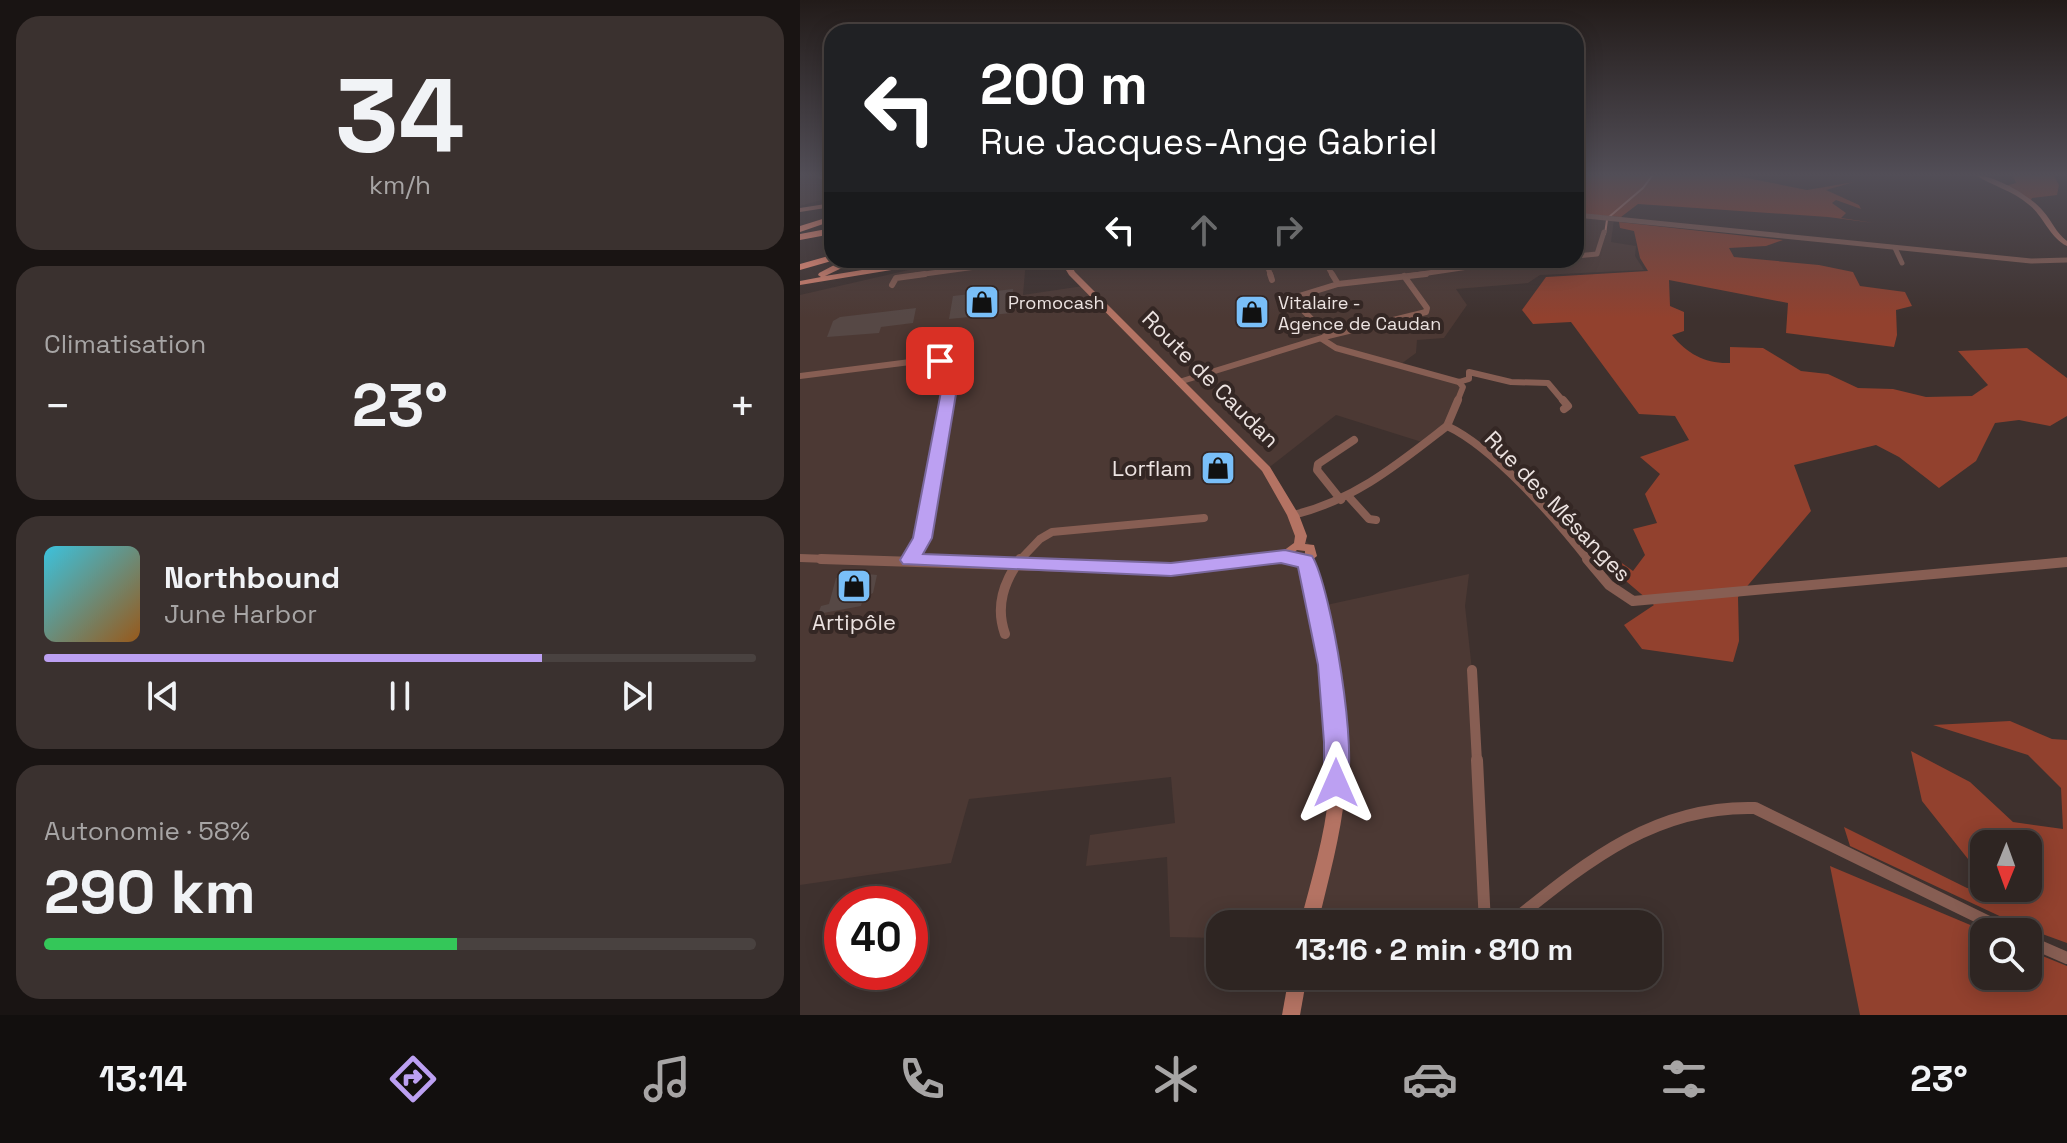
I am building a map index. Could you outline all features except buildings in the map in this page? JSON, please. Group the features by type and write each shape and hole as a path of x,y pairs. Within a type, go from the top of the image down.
{"highway":[{"path":"800,233 821,223"},
{"path":"800,233 824,231"},
{"path":"800,267 824,268"}],"main road":[{"path":"800,282 835,268 874,271 892,268"}],"street":[{"path":"1657,223 2031,261 2067,260"},
{"path":"2048,223 2056,237 2067,244"},
{"path":"1584,255 1597,254 1604,232"},
{"path":"1895,248 1902,263"},
{"path":"892,285 896,278 968,268"},
{"name":"Route de Caudan","path":"1072,268 1266,469 1293,515 1301,536 1299,545 1311,551 1305,560 1310,571 1329,665 1336,742 1333,821 1312,910"},
{"path":"1268,268 1272,280"},
{"path":"1329,268 1338,284"},
{"path":"1460,268 1338,284 1299,296 1296,303 1336,348 1459,382 1469,379 1469,372 1511,382 1548,383 1568,406 1564,409"},
{"path":"1179,382 1325,337 1426,312 1427,308 1404,276"},
{"path":"800,376 926,360 940,361 952,368 923,538 910,560"},
{"path":"1293,515 1374,485 1447,426 1462,394 1463,387 1459,382"},
{"name":"Rue des Mésanges","path":"1447,426 1459,430 1494,462 1568,536 1619,596 1633,601 2067,562"},
{"path":"1354,440 1318,464 1317,470 1369,519 1376,520"},
{"path":"1005,634 999,624 1005,584 1037,538 1052,532 1204,518"},
{"path":"1285,556 1288,549 1299,545"},
{"path":"800,558 1171,570 1285,556 1292,562 1305,560"},
{"path":"1472,670 1484,910"},
{"path":"1526,910 1586,862 1635,837 1700,810 1735,806 1755,808 1980,918"},
{"path":"2042,947 2067,958"},
{"path":"1291,1015 1295,990"}],"shaded area":[{"path":"1584,223 1613,223 1611,242 1636,246 1635,256 1644,270 1540,275 1528,283 1456,289 1467,305 1444,338 1417,340 1416,353 1401,364 1445,376 1463,387 1447,426 1425,443 1336,415 1267,469 1301,536 1315,550 1312,582 1317,607 1469,574 1465,606 1472,670 1484,910 1206,910 1206,938 1170,937 1167,857 1086,866 1090,835 1175,823 1171,777 969,799 951,863 800,885 800,295 917,268 1025,268 1023,295 1083,286 1071,268 1584,268"},
{"path":"1619,223 1631,223 1783,240 1766,246 1729,248 1734,257 1819,265 1853,272 1860,286 1905,292 1912,306 1896,310 1894,347 1786,333 1788,303 1669,280 1670,306 1684,312 1684,331 1672,335 1684,348 1698,356 1713,362 1730,363 1730,347 1763,348 1801,371 1828,374 1858,388 1893,389 1926,397 1972,396 1988,385 1958,351 2027,348 2067,378 2067,416 2050,426 2019,420 1995,423 1976,461 1939,488 1899,457 1876,445 1794,465 1811,511 1738,597 1739,641 1733,662 1642,649 1624,625 1654,605 1565,529 1570,526 1633,571 1645,555 1633,529 1657,523 1645,494 1660,474 1640,457 1689,440 1675,416 1639,414 1571,322 1533,324 1522,310 1546,277 1648,271 1640,258 1634,231 1620,228"},
{"path":"2010,721 2052,739 2067,740 2067,943 2042,934 2042,918 2004,918 1850,846 1844,827 1970,888 1970,902 2042,902 2042,830 1970,830 1970,861 1922,801 1911,751 1970,782 2013,822 2063,829 2061,788 2028,755 1933,725"},
{"path":"1830,866 1970,925 1970,990 2042,990 2042,956 2067,966 2067,1015 1860,1015"}],"waterway":[{"path":"1605,234 1607,223"}],"place":[{"name":"Promocash","path":"982,302"},
{"name":"Vitalaire - Agence de Caudan","path":"1252,312"},
{"name":"Lorflam","path":"1218,468"},
{"name":"Artipôle","path":"854,586"}],"route":[{"path":"940,361 952,368 945,420 923,538 910,560 1171,570 1285,556 1292,562 1305,560 1310,571 1332,684 1336,783"}]}
